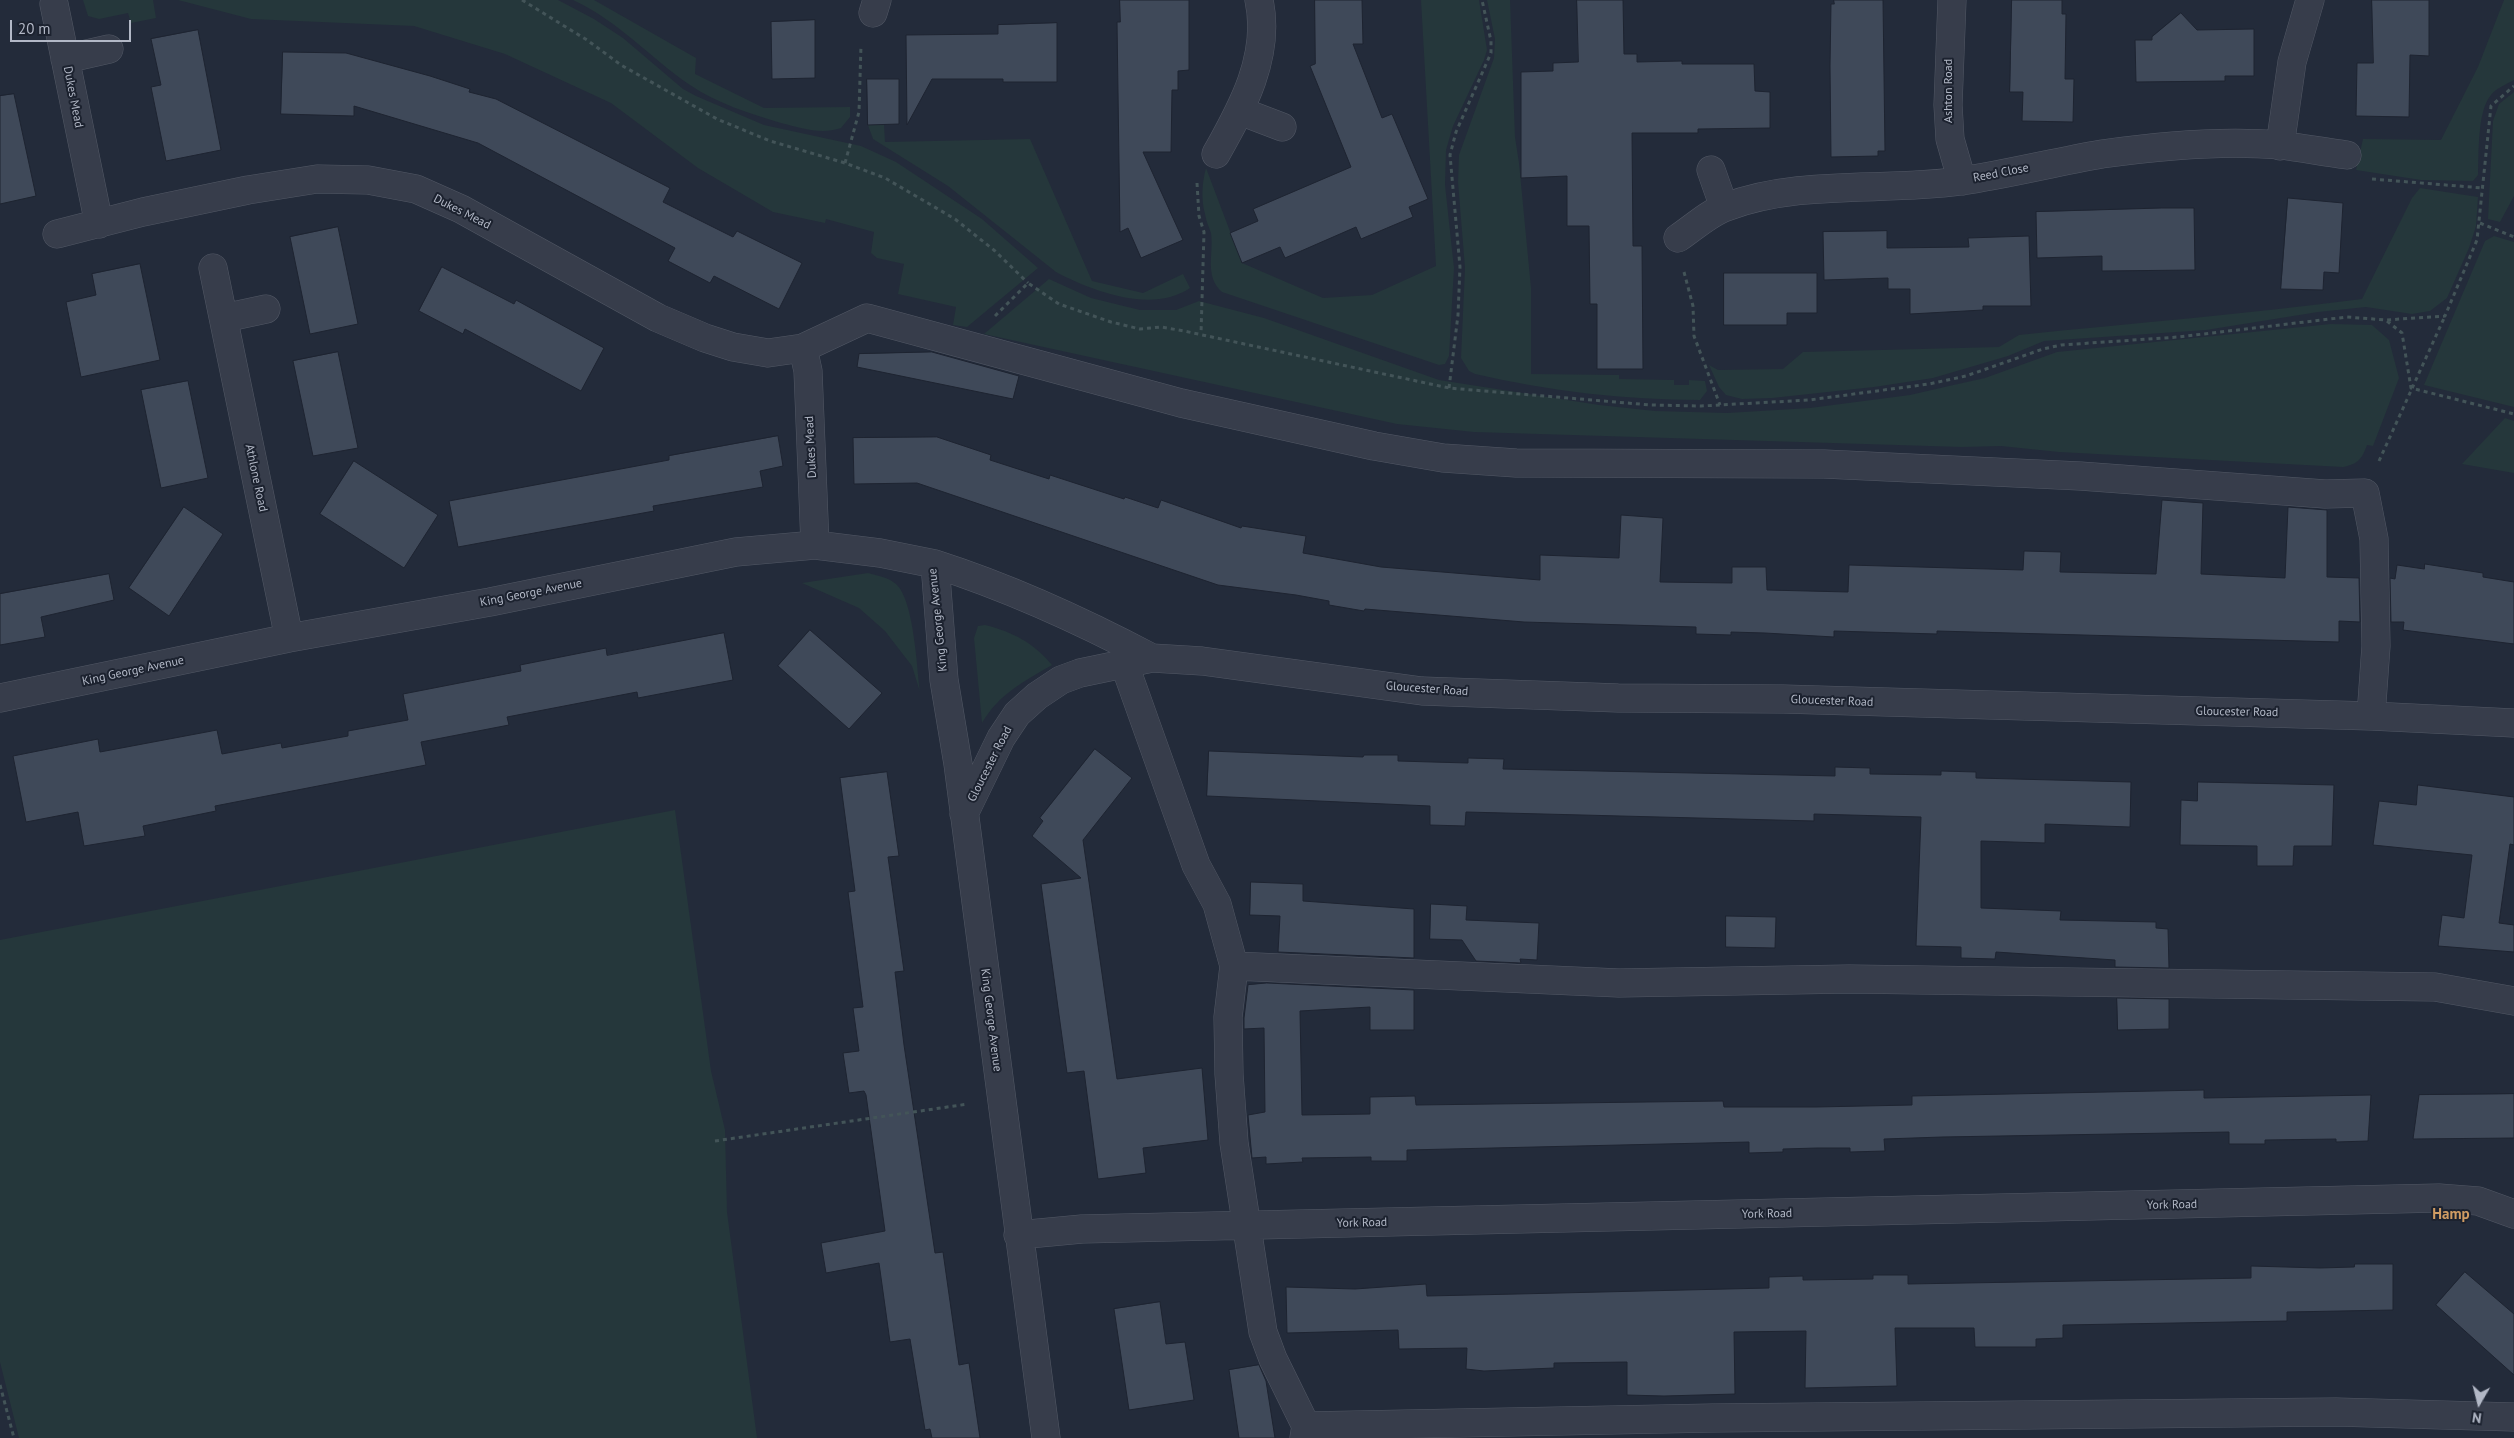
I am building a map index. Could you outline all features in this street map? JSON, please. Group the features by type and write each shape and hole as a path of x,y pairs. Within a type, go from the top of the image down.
{"street":[{"path":"1216,154 1251,88 1257,62 1261,24 1259,0"},
{"name":"Ashton Road","path":"1952,0 1948,105 1950,140 1962,181"},
{"path":"2280,146 2292,62 2310,0"},
{"name":"Dukes Mead","path":"54,4 99,224"},
{"name":"Dukes Mead","path":"65,58 109,49"},
{"path":"1240,111 1282,127"},
{"name":"Reed Close","path":"1678,238 1724,208 1760,196 1808,190 1901,187 1962,181 2104,154 2179,147 2249,144 2347,155"},
{"path":"1711,170 1724,208"},
{"name":"Dukes Mead","path":"57,234 248,190 317,179 368,180 416,189 460,209 658,318 705,338 733,347 768,353 803,348 867,318 964,344"},
{"name":"Athlone Road","path":"213,268 289,638"},
{"path":"224,318 266,309"},
{"path":"964,344 1181,403 1374,446 1444,458 1516,463 1824,464 2080,476 2325,494 2365,492 2374,539 2376,646 2371,716"},
{"name":"Dukes Mead","path":"803,348 808,371 815,546"},
{"name":"King George Avenue","path":"0,698 289,638 490,602 736,552 815,546 880,552 934,564 944,680 964,814 1046,1438"},
{"name":"Gloucester Road","path":"934,564 983,579 1097,629 1152,658"},
{"name":"Gloucester Road","path":"964,814 1001,738 1017,714 1036,696 1061,680 1124,663 1152,658 1202,661 1422,691 1618,698 1783,699 2371,716 2514,723"},
{"path":"1124,663 1196,865 1217,904 1234,966 1228,1017 1229,1074 1234,1142 1263,1332 1305,1432 1703,1418 2336,1412 2514,1417"},
{"path":"1234,966 1618,982 1849,979 2435,987 2514,1001"},
{"name":"York Road","path":"1018,1235 1082,1229 2439,1198 2478,1201 2514,1214"}],"path":[{"path":"522,0 587,40 621,66 717,119 770,141 845,163 885,178 955,219 995,251 1028,284 1059,304 1111,322 1140,328 1161,327 1201,334 1450,388 1651,404 1720,405 1809,400 1929,384 1966,376 2043,349 2062,345 2178,337 2346,317 2386,320 2445,316"},
{"path":"1450,388 1458,315 1460,268 1450,155 1456,132 1491,53 1491,41 1482,0"},
{"path":"845,163 859,112 859,58 862,34 875,7"},
{"path":"2365,492 2445,316 2477,240 2484,188 2491,106 2514,86"},
{"path":"1201,334 1204,232 1197,201 1197,176 1202,162 1216,154"},
{"path":"2364,179 2484,188"},
{"path":"2480,223 2514,237"},
{"path":"1678,238 1678,260 1688,282 1693,306 1694,336 1720,405"},
{"path":"964,344 1028,284"},
{"path":"2386,320 2402,333 2411,388"},
{"path":"2411,388 2514,414"},
{"path":"715,1141 1001,1100"},
{"path":"0,1385 14,1438"}],"shaded area":[{"path":"83,0 153,0 156,18 131,23 128,13 99,19 88,16"},
{"path":"178,0 558,0 594,19 623,38 683,89 696,96 764,125 861,146 896,162 982,219 1038,268 967,327 953,325 956,307 898,294 904,264 877,258 871,253 874,232 826,219 825,223 773,212 698,168 611,103 505,54 414,26 251,19"},
{"path":"573,0 594,0 696,58 695,74 764,108 850,107 850,117 841,128 826,131 811,130 770,120 722,103 690,85 620,29"},
{"path":"1421,0 1479,0 1487,50 1453,126 1446,150 1445,185 1454,268 1449,356 1445,364 1439,365 1222,292 1216,286 1211,272 1212,241 1205,217 1203,197 1206,168 1242,263 1323,298 1372,295 1436,266"},
{"path":"1487,0 1510,0 1515,137 1531,288 1531,374 1619,375 1619,379 1674,380 1674,385 1689,385 1689,380 1705,381 1707,391 1700,400 1615,396 1559,390 1475,374 1469,371 1461,358 1465,268 1458,182 1459,155 1494,58 1495,39"},
{"path":"2504,0 2514,0 2514,80 2496,90 2486,102 2481,122 2478,175 2473,181 2421,180 2356,170 2363,139 2441,140 2478,67"},
{"path":"2514,92 2514,196 2500,222 2488,219 2493,121 2499,104"},
{"path":"884,124 885,142 1030,139 1092,281 1143,293 1183,274 1190,288 1175,296 1158,299 1122,297 1087,286 1056,272 948,186 873,139 868,125"},
{"path":"2420,188 2478,197 2476,226 2469,248 2447,298 2430,311 2412,314 2366,307 2318,312 2206,330 2044,341 2008,356 1933,378 1874,387 1772,398 1742,399 1726,395 1719,387 1709,365 1718,370 1783,369 1803,352 1999,347 2019,335 2234,314 2362,299 2412,198"},
{"path":"2494,236 2514,242 2514,407 2424,385 2485,241"},
{"path":"1049,279 1091,298 1140,310 1176,310 1199,301 1264,318 1439,380 1599,405 1655,411 1727,413 1810,408 1910,395 1985,378 2057,352 2331,324 2372,325 2389,340 2399,378 2373,446 2367,445 2359,460 2343,467 2059,452 2001,446 1962,447 1474,432 1397,424 984,334"},
{"path":"2505,418 2514,421 2514,473 2462,464"},
{"path":"868,573 890,580 902,592 907,604 914,635 920,692 912,666 885,631 859,608 802,583"},
{"path":"985,625 1022,639 1038,650 1052,665 1012,689 988,713 982,723 974,638 978,626"},
{"path":"675,810 711,1071 725,1130 727,1212 757,1438 19,1438 0,1362 0,940"}],"building":[{"path":"1120,0 1189,0 1189,70 1178,71 1178,90 1172,90 1171,152 1143,152 1183,240 1141,258 1128,228 1120,232 1117,22 1120,22"},
{"path":"1315,0 1362,0 1363,44 1353,44 1382,118 1392,114 1428,199 1409,207 1413,217 1361,239 1356,227 1285,258 1280,247 1242,263 1230,233 1258,221 1253,209 1351,167 1310,66 1315,64"},
{"path":"1577,0 1623,0 1624,54 1637,54 1637,62 1682,61 1682,64 1754,64 1755,91 1770,92 1770,128 1698,129 1698,133 1632,133 1633,246 1642,246 1643,369 1597,369 1597,304 1590,304 1589,226 1567,226 1567,176 1521,178 1521,72 1553,71 1553,63 1578,62"},
{"path":"1834,0 1883,0 1885,151 1878,151 1878,156 1831,157 1831,4 1834,4"},
{"path":"2012,0 2062,0 2062,14 2066,14 2065,79 2074,79 2073,122 2022,121 2023,92 2010,92"},
{"path":"2372,0 2429,0 2429,56 2410,55 2409,117 2356,116 2357,63 2373,63"},
{"path":"2181,13 2197,30 2254,29 2254,76 2225,76 2225,81 2136,82 2135,40 2152,40 2152,37"},
{"path":"815,20 815,78 772,79 771,22"},
{"path":"1057,23 1057,82 1003,82 1003,79 932,79 907,125 906,35 998,34 998,25"},
{"path":"198,30 221,150 166,161 151,87 161,85 151,39"},
{"path":"283,52 346,53 430,76 470,89 469,92 496,99 670,188 663,202 733,237 737,231 802,263 779,309 714,276 710,283 668,261 675,248 478,143 354,106 354,116 281,114"},
{"path":"867,79 899,79 899,124 868,125"},
{"path":"14,94 36,196 0,204 0,96"},
{"path":"2288,198 2343,203 2339,273 2324,272 2323,290 2281,289"},
{"path":"2194,208 2195,270 2102,271 2102,256 2037,258 2036,212"},
{"path":"338,227 358,324 310,334 290,237"},
{"path":"1887,231 1887,248 1969,247 1968,238 2029,236 2031,306 1983,306 1983,310 1910,314 1910,289 1888,289 1888,278 1824,280 1823,232"},
{"path":"140,264 160,360 81,377 66,302 96,295 92,274"},
{"path":"442,267 514,304 516,300 604,348 581,391 465,329 463,334 419,311"},
{"path":"1724,273 1817,273 1817,313 1787,313 1787,325 1724,325"},
{"path":"338,352 358,448 313,456 293,361"},
{"path":"932,352 1019,376 1013,399 857,367 859,354"},
{"path":"188,381 208,478 161,488 141,390"},
{"path":"778,436 783,466 760,471 763,487 653,506 654,511 458,547 449,501 669,460 669,456"},
{"path":"937,437 991,455 990,460 1049,479 1050,475 1158,508 1161,500 1241,528 1242,526 1306,536 1303,553 1381,567 1540,580 1540,555 1619,558 1621,515 1663,518 1660,582 1732,583 1732,567 1766,567 1767,590 1848,592 1849,565 2023,570 2024,551 2061,552 2060,572 2156,574 2162,500 2203,503 2201,574 2285,578 2288,507 2327,510 2327,577 2359,578 2360,622 2339,621 2339,642 1937,631 1937,634 1834,631 1834,637 1731,632 1731,635 1696,634 1696,627 1524,622 1365,609 1364,611 1329,605 1329,601 1296,595 1218,585 917,483 854,484 853,438"},
{"path":"354,461 438,515 404,568 320,514"},
{"path":"184,507 223,534 169,616 129,588"},
{"path":"2425,564 2483,573 2483,577 2514,582 2514,644 2403,630 2404,622 2391,622 2390,578 2395,579 2397,565 2424,569"},
{"path":"109,574 114,600 41,617 45,637 0,645 0,594"},
{"path":"810,630 882,693 849,729 778,666"},
{"path":"724,633 733,680 638,698 637,692 507,717 509,725 421,742 426,765 215,806 216,811 143,826 145,836 84,846 78,812 26,822 13,756 98,739 100,752 217,730 222,754 281,743 282,748 348,736 348,731 408,720 403,694 521,671 520,665 606,648 607,655"},
{"path":"1095,749 1132,778 1083,840 1117,1079 1202,1068 1208,1140 1143,1148 1146,1173 1098,1179 1084,1071 1067,1073 1041,884 1081,878 1032,836 1043,821 1040,818"},
{"path":"1209,751 1363,757 1364,755 1398,755 1398,761 1468,763 1468,758 1504,759 1503,769 1835,776 1835,767 1870,768 1870,774 1941,775 1941,771 1976,772 1976,778 2131,782 2130,827 2045,824 2045,843 1981,841 1981,908 2061,911 2060,920 2156,922 2156,928 2168,929 2169,968 2115,967 2115,960 1996,952 1995,959 1961,958 1961,947 1916,946 1921,817 1814,814 1814,821 1466,812 1465,826 1430,825 1430,806 1207,796"},
{"path":"887,772 899,856 888,857 904,971 895,972 904,1045 935,1253 943,1252 959,1365 969,1363 980,1438 932,1438 930,1429 925,1430 910,1339 890,1342 879,1263 826,1273 821,1243 885,1231 866,1095 864,1091 849,1093 843,1053 859,1051 853,1008 863,1007 848,892 855,891 840,778"},
{"path":"2198,782 2334,785 2332,846 2294,846 2293,866 2257,866 2257,846 2180,845 2181,800 2197,801"},
{"path":"2418,785 2514,797 2514,845 2510,844 2499,923 2514,925 2514,952 2438,946 2442,915 2464,918 2472,855 2373,845 2379,801 2416,805"},
{"path":"1251,882 1303,884 1303,901 1414,909 1414,958 1278,952 1280,916 1250,915"},
{"path":"1431,904 1467,906 1466,920 1539,923 1537,960 1520,959 1521,963 1476,961 1462,940 1430,939"},
{"path":"1726,916 1776,917 1775,948 1726,947"},
{"path":"1267,983 1414,990 1414,1030 1370,1030 1370,1007 1300,1011 1302,1115 1370,1114 1370,1097 1415,1096 1416,1105 1723,1101 1724,1107 1816,1107 1912,1105 1912,1096 2204,1090 2204,1098 2371,1095 2368,1141 2336,1142 2336,1139 2265,1140 2265,1144 2229,1144 2229,1132 1942,1137 1884,1139 1885,1151 1850,1152 1850,1148 1817,1148 1749,1153 1749,1142 1407,1150 1407,1161 1371,1161 1371,1157 1302,1158 1303,1162 1266,1164 1266,1157 1252,1158 1248,1115 1265,1112 1264,1028 1244,1029 1244,1018 1248,985"},
{"path":"2117,998 2169,999 2169,1029 2118,1030"},
{"path":"2514,1094 2514,1138 2413,1139 2419,1095"},
{"path":"2355,1264 2393,1264 2393,1310 2287,1312 2287,1321 2063,1325 2063,1338 2036,1339 2036,1347 1975,1347 1974,1328 1895,1328 1897,1386 1805,1388 1806,1331 1734,1332 1735,1394 1664,1396 1627,1395 1627,1362 1554,1363 1554,1368 1484,1371 1466,1369 1467,1348 1399,1349 1398,1330 1287,1333 1286,1287 1355,1289 1426,1284 1427,1296 1769,1288 1769,1277 1803,1276 1803,1280 1873,1279 1873,1275 1908,1275 1908,1284 2251,1278 2251,1266 2320,1268 2354,1267"},
{"path":"2465,1272 2514,1314 2514,1375 2436,1305"},
{"path":"1160,1302 1166,1344 1185,1342 1194,1400 1129,1410 1114,1309"},
{"path":"1259,1365 1266,1381 1275,1438 1239,1438 1229,1370"}],"district":[{"name":"Hamp","path":"2451,1215"}]}
